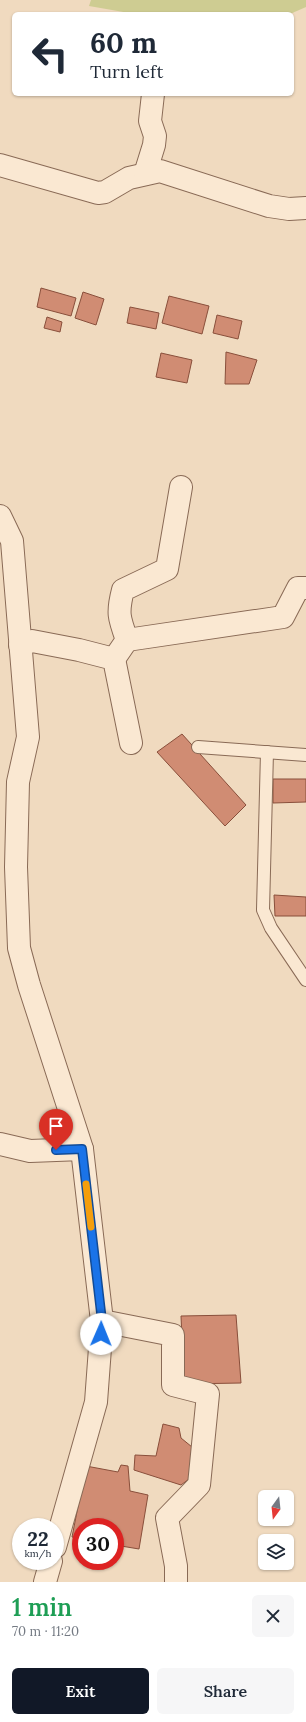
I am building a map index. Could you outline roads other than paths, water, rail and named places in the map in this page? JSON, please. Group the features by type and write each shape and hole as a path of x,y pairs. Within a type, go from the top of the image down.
{"street":[{"path":"145,174 154,145 155,136 150,121 153,96"},
{"path":"0,165 98,193 105,192 129,178 160,171 269,206 289,209 306,208"},
{"path":"127,640 119,618 119,605 123,590 167,569 181,487"},
{"path":"0,516 12,541 28,737 18,782 16,867 19,948 29,985 82,1149 102,1321 96,1402 63,1518"},
{"path":"131,743 114,659 127,640 283,617 298,588 306,588"},
{"path":"20,645 32,641 79,650 114,659"},
{"path":"0,1144 30,1151 82,1149"},
{"path":"102,1321 173,1335 173,1385 208,1394 200,1485 167,1518 176,1566 176,1582"},
{"path":"45,1582 48,1570"}],"lane":[{"path":"198,748 306,755"},
{"path":"267,752 264,910 271,928 306,980"}]}
